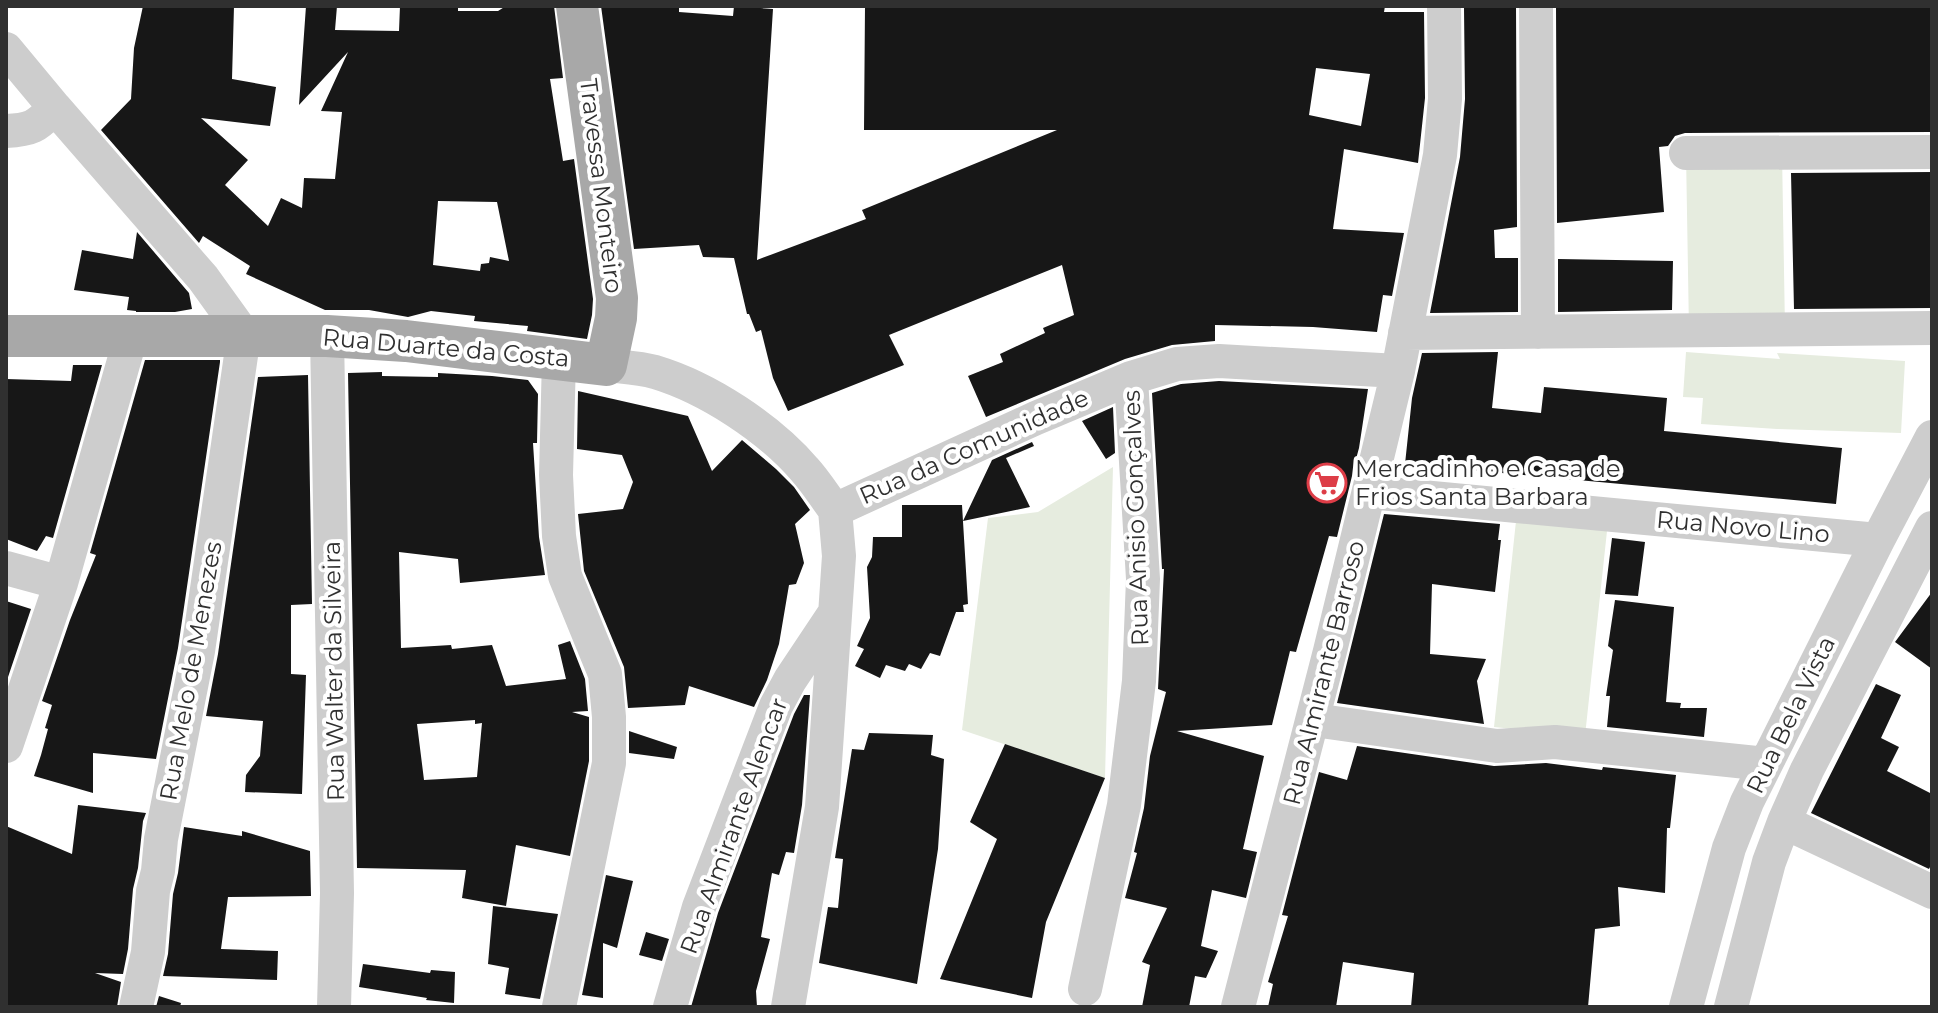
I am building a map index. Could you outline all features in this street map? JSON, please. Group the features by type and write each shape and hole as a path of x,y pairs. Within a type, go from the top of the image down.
{"main road":[{"name":"Travessa Monteiro","path":"577,6 617,298 606,365"},
{"name":"Rua Duarte da Costa","path":"6,336 327,336 406,341 606,365"}],"street":[{"name":"Rua Almirante Barroso","path":"1238,1007 1398,371 1440,155 1445,99 1444,6"},
{"path":"1536,6 1538,332"},
{"path":"6,49 203,278 244,335"},
{"path":"6,131 26,130 38,124 55,108"},
{"path":"1686,153 1932,152"},
{"path":"1405,333 1932,328"},
{"name":"Rua Melo de Menezes","path":"136,1007 148,952 161,839 198,651 244,335"},
{"path":"6,746 61,583 131,336"},
{"name":"Rua Walter da Silveira","path":"327,336 337,893 334,1007"},
{"path":"559,358 556,475 559,536 565,576 605,674 609,717 609,763 559,1007"},
{"name":"Rua da Comunidade","path":"835,510 1036,418 1131,378 1177,364 1219,361 1398,371"},
{"name":"Rua Duarte da Costa","path":"606,365 654,372 730,406 778,443 805,469 835,510"},
{"name":"Rua Anisio Gonçalves","path":"1085,989 1124,805 1139,681 1143,579 1131,378"},
{"name":"Rua Bela Vista","path":"1686,1007 1729,848 1747,802 1932,437"},
{"name":"Rua Novo Lino","path":"1369,492 1878,540"},
{"path":"788,1007 822,807 839,556 835,510"},
{"name":"Rua Bela Vista","path":"1731,1007 1769,862 1784,822 1807,770 1932,528"},
{"path":"6,568 61,583"},
{"name":"Rua Almirante Alencar","path":"670,1007 699,907 776,706 836,610"},
{"path":"1313,717 1328,722 1497,746 1555,742 1766,764"},
{"path":"1784,822 1932,892"}],"shaded area":[{"path":"1782,152 1785,329 1689,331 1686,153"},
{"path":"1686,352 1780,359 1777,353 1905,361 1901,433 1701,424 1703,398 1683,397"},
{"path":"1113,467 1105,778 962,730 988,518 1038,512"},
{"path":"1516,521 1607,531 1585,736 1494,727"}],"building":[{"path":"143,6 234,6 232,79 276,87 270,126 201,118 248,160 225,185 268,226 281,198 302,208 304,178 335,179 342,112 321,111 348,52 299,105 306,6 337,6 335,30 399,31 400,6 458,6 458,11 498,11 506,6 554,6 563,78 550,79 563,161 574,159 593,299 587,339 527,331 528,326 474,321 475,316 431,311 408,317 369,310 325,310 246,274 250,266 203,236 199,243 101,130 131,99 134,48","holes":["438,201 497,202 509,261 490,257 489,263 481,264 480,271 433,265"]},
{"path":"601,6 679,8 679,12 733,16 734,6 773,9 757,260 866,219 862,210 1057,130 864,130 865,6 1385,6 1384,12 1424,12 1425,98 1418,163 1344,149 1333,229 1404,233 1392,296 1383,295 1377,332 1215,325 1215,341 1172,345 1125,359 986,417 968,376 1003,362 1000,354 1045,333 1043,328 1074,315 1062,265 889,335 904,365 788,411 773,378 761,330 756,332 747,314 734,258 703,257 699,245 634,249","holes":["1316,68 1370,74 1361,126 1309,115"]},
{"path":"1516,6 1517,227 1494,230 1495,258 1518,258 1518,312 1430,313 1460,157 1465,99 1464,8"},
{"path":"1556,6 1932,6 1932,132 1685,133 1675,136 1668,146 1659,147 1664,212 1557,223"},
{"path":"1932,172 1932,308 1794,309 1791,173"},
{"path":"137,232 189,293 192,309 136,312 127,310 129,297 74,290 82,250 133,259"},
{"path":"1558,259 1673,261 1672,310 1558,312"},
{"path":"1498,352 1492,408 1541,413 1544,387 1667,398 1664,431 1842,448 1836,504 1405,464 1412,398 1422,353"},
{"path":"145,360 220,362 178,648 156,759 93,753 93,793 34,776 52,705 42,701 96,555 90,553"},
{"path":"73,365 102,365 53,538 46,536 37,551 6,539 6,379 71,381"},
{"path":"348,373 492,376 528,380 538,394 537,443 533,443 539,537 545,575 460,583 458,559 399,552 401,648 451,645 452,649 492,645 506,686 566,679 558,645 570,641 585,679 588,711 572,712 589,717 589,761 570,856 516,845 506,906 462,898 466,870 357,868","holes":["475,720 475,724 482,723 477,777 424,780 417,724"]},
{"path":"308,375 312,604 291,605 291,674 306,675 302,794 245,792 246,775 260,756 263,721 206,716 218,654 258,377"},
{"path":"1219,381 1368,389 1359,448 1337,537 1329,536 1296,652 1290,651 1272,725 1177,731 1264,756 1243,849 1257,852 1246,898 1212,890 1201,946 1218,951 1206,978 1195,976 1189,1007 1142,1007 1150,965 1142,962 1167,908 1125,898 1137,853 1134,852 1144,808 1150,756 1166,692 1158,689 1164,569 1152,393 1181,384"},
{"path":"578,391 688,416 712,471 742,440 794,487 810,510 795,524 804,563 796,584 789,585 779,644 754,707 689,686 685,705 628,708 624,667 584,571 578,514 623,509 633,482 622,455 577,449"},
{"path":"1113,407 1115,453 1106,459 1082,421"},
{"path":"1032,442 1034,446 1006,458 1030,507 963,521 992,460"},
{"path":"902,505 962,505 968,604 963,605 964,612 956,612 940,656 930,653 921,669 909,664 905,671 886,665 880,678 855,666 864,649 857,646 870,618 867,567 872,557 873,537 902,537"},
{"path":"1384,514 1500,524 1495,592 1432,584 1430,654 1486,659 1477,681 1484,724 1337,703"},
{"path":"1612,538 1645,542 1638,596 1605,594"},
{"path":"1932,592 1932,669 1895,642"},
{"path":"1615,600 1674,607 1666,702 1681,703 1680,708 1707,708 1704,737 1607,727 1610,696 1606,696 1613,650 1608,646"},
{"path":"6,601 31,609 6,683"},
{"path":"1876,684 1901,695 1881,738 1899,747 1887,771 1932,794 1932,863 1929,869 1811,813"},
{"path":"804,695 810,695 802,805 794,853 786,852 779,875 772,873 761,937 770,939 756,991 757,1007 691,1007 718,913"},
{"path":"629,731 677,747 674,759 629,753"},
{"path":"869,733 933,735 931,755 944,759 938,849 917,984 819,963 828,907 838,908 843,859 835,858 852,749 864,750"},
{"path":"1005,744 1105,778 1046,922 1032,998 940,979 997,839 970,822"},
{"path":"1357,746 1494,766 1546,763 1676,775 1670,828 1667,828 1665,893 1618,887 1620,926 1595,929 1588,1007 1411,1007 1414,973 1343,962 1336,1007 1268,1007 1273,984 1268,982 1288,916 1282,915 1319,772 1347,780"},
{"path":"78,805 146,813 123,974 95,973 121,982 117,1007 6,1007 6,826 72,854"},
{"path":"184,827 242,836 242,831 310,851 311,896 228,897 221,949 278,951 277,980 163,976"},
{"path":"606,875 633,881 617,948 603,943 603,998 582,995"},
{"path":"493,906 558,914 540,999 505,994 509,968 488,964"},
{"path":"646,932 669,939 662,961 639,955"},
{"path":"363,964 430,973 431,970 455,972 454,1003 359,987"},
{"path":"159,996 181,1003 180,1007 156,1007"}],"place":[{"name":"Mercadinho e Casa de Frios Santa Barbara","path":"1327,483"}]}
